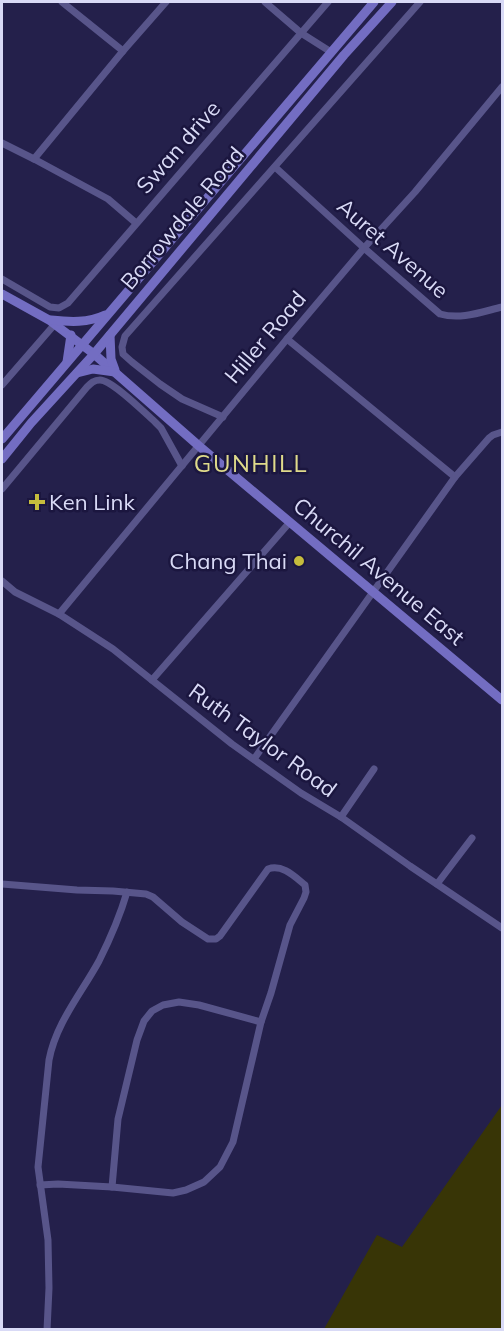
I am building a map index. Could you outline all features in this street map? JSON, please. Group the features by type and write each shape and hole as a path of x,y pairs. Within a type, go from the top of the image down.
{"main road":[{"name":"Borrowdale Road","path":"2,439 374,2"},
{"name":"Borrowdale Road","path":"2,459 94,354 344,55 392,2"},
{"name":"Churchil Avenue East","path":"2,294 71,335 502,700"},
{"path":"52,322 87,321 108,314"},
{"path":"67,364 71,335"},
{"path":"76,374 93,369 115,372 111,359 110,335"}],"street":[{"path":"62,2 123,51"},
{"path":"34,159 166,2"},
{"path":"265,2 302,33 331,52"},
{"name":"Swan drive","path":"2,279 50,307 59,308 68,303 328,2"},
{"path":"223,417 182,399 160,384 123,354 122,342 127,332 420,2"},
{"name":"Hiller Road","path":"59,614 287,339 415,192 502,87"},
{"path":"2,143 108,199 136,223"},
{"name":"Auret Avenue","path":"275,166 440,314 462,316 502,307"},
{"path":"2,385 52,322"},
{"path":"287,339 455,477"},
{"path":"2,489 87,387 94,381 100,380 108,382 161,428 182,466"},
{"path":"254,759 455,477 489,438 502,432"},
{"path":"152,680 290,522"},
{"name":"Ruth Taylor Road","path":"2,581 15,592 59,614 128,659 203,721 301,793 341,817 502,928"},
{"path":"341,817 374,769"},
{"path":"437,884 472,838"},
{"path":"2,884 146,894 153,897 182,922 212,940 220,936 229,925 268,869 283,868 305,885 306,892 290,925 261,1022 233,1142 220,1167 211,1177 198,1186 173,1193 112,1187 40,1185"},
{"path":"47,1329 48,1240 38,1167 52,1047 58,1029 99,960 127,892"},
{"path":"112,1187 118,1119 137,1040 144,1021 152,1011 163,1005 179,1002 199,1005 261,1022"}],"shaded area":[{"path":"502,1105 502,1329 324,1329 377,1235 402,1247"}],"place":[{"name":"Ken Link","path":"37,502"},
{"name":"Chang Thai","path":"299,561"}],"district":[{"name":"GUNHILL","path":"251,463"}]}
